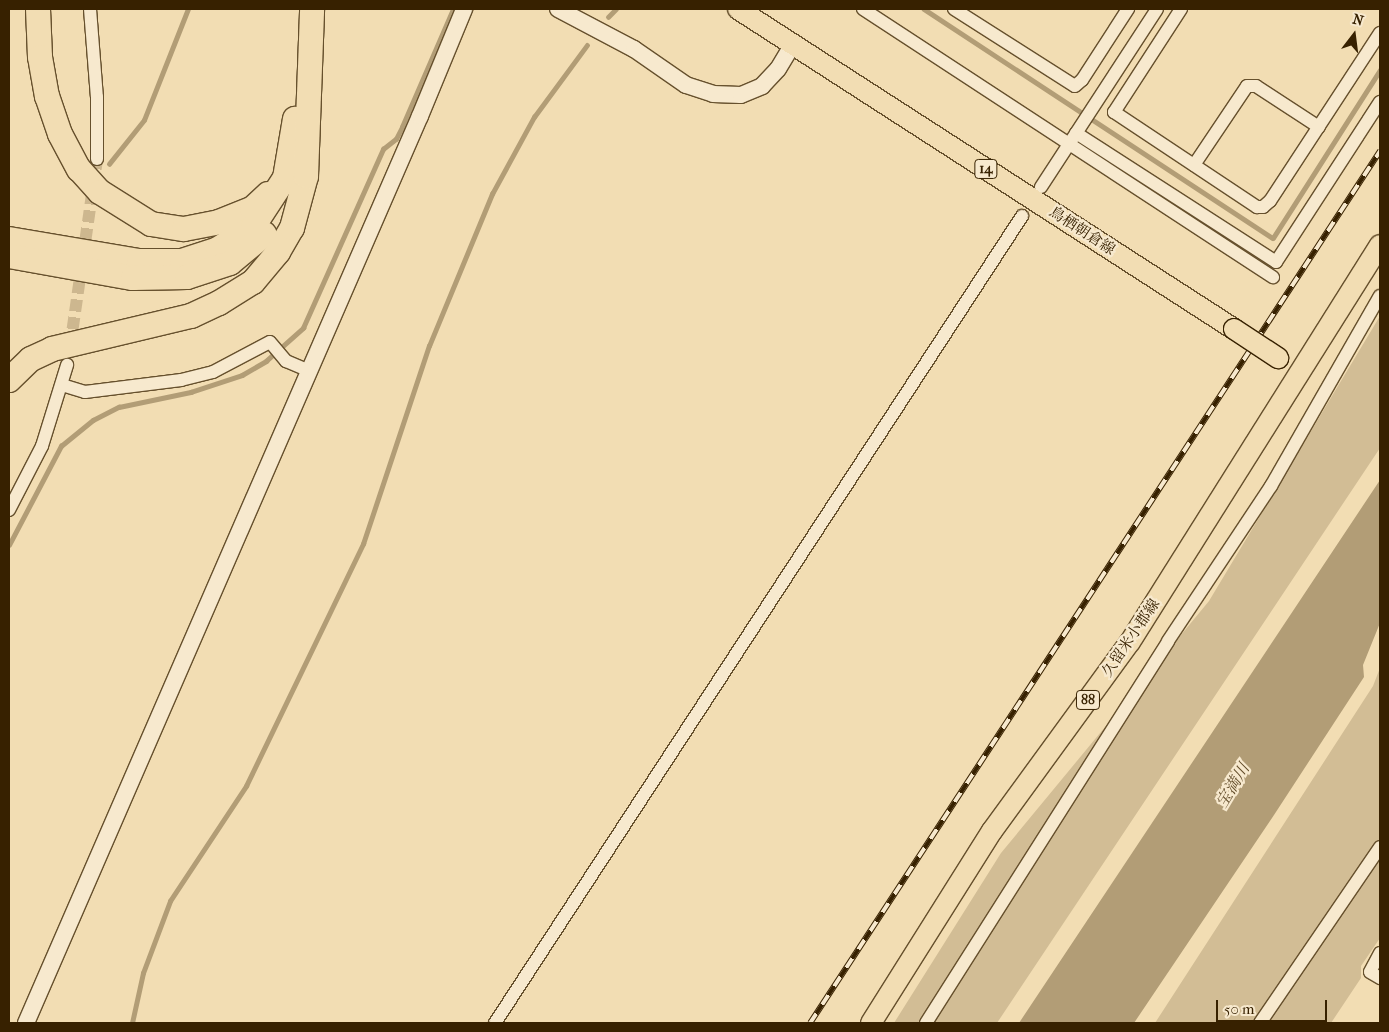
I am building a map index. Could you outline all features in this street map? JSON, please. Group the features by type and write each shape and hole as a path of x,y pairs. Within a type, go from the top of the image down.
{"highway":[{"path":"38,9 40,57 47,96 60,134 78,169 100,192 124,210 150,224 184,229 219,222 252,209 285,178"},
{"path":"9,239 139,262 182,261 218,249 253,227 285,178 295,126 297,9"},
{"path":"9,380 32,360 52,349 191,316 219,303 253,282 278,252 292,228 306,176 312,9"},
{"path":"9,256 133,278 188,277 230,263 274,225 296,178 308,132"}],"main road":[{"name":"鳥栖朝倉線","path":"738,9 1299,372"},
{"path":"1299,372 1380,245"},
{"name":"久留米小郡線","path":"871,1023 992,831 1130,642 1299,372"}],"street":[{"path":"90,9 97,96 97,159"},
{"path":"26,1023 464,9"},
{"path":"558,9 634,50 686,85 713,94 741,95 762,86 778,69 793,44"},
{"path":"863,9 1276,262 1380,102"},
{"path":"954,9 1075,86 1128,9"},
{"path":"1041,187 1157,9"},
{"path":"1181,9 1114,112 1257,207 1263,207 1380,33"},
{"path":"1194,166 1247,86 1256,86 1319,126"},
{"path":"1073,137 1273,277"},
{"path":"495,1023 1022,216"},
{"path":"926,1023 1163,649 1271,486 1380,296"},
{"path":"62,385 85,392 181,380 213,372 270,342 286,361 309,371"},
{"path":"9,510 42,446 67,365"},
{"path":"1260,1023 1380,847"},
{"path":"1380,953 1370,972 1380,978"}],"shaded area":[{"path":"1380,316 1380,448 997,1023 894,1023 1001,853 1209,601"},
{"path":"1380,668 1380,938 1361,966 1361,978 1331,1023 1155,1023 1373,686"}],"water":[{"name":"宝満川","path":"1380,480 1380,623 1363,665 1364,677 1274,815 1134,1023 1019,1023"}],"waterway":[{"path":"109,164 144,120 188,9"},
{"path":"9,545 61,446 93,420 119,407 191,392 242,375 266,361 303,328 383,149 396,139 402,127 453,9"},
{"path":"608,17 616,9"},
{"path":"924,9 1273,238 1380,70"},
{"path":"132,1023 143,973 170,901 246,786 363,544 429,346 492,194 534,117 587,45"}],"tunnel":[{"path":"70,347 97,159"}],"railway":[{"path":"810,1023 1380,151"}]}
